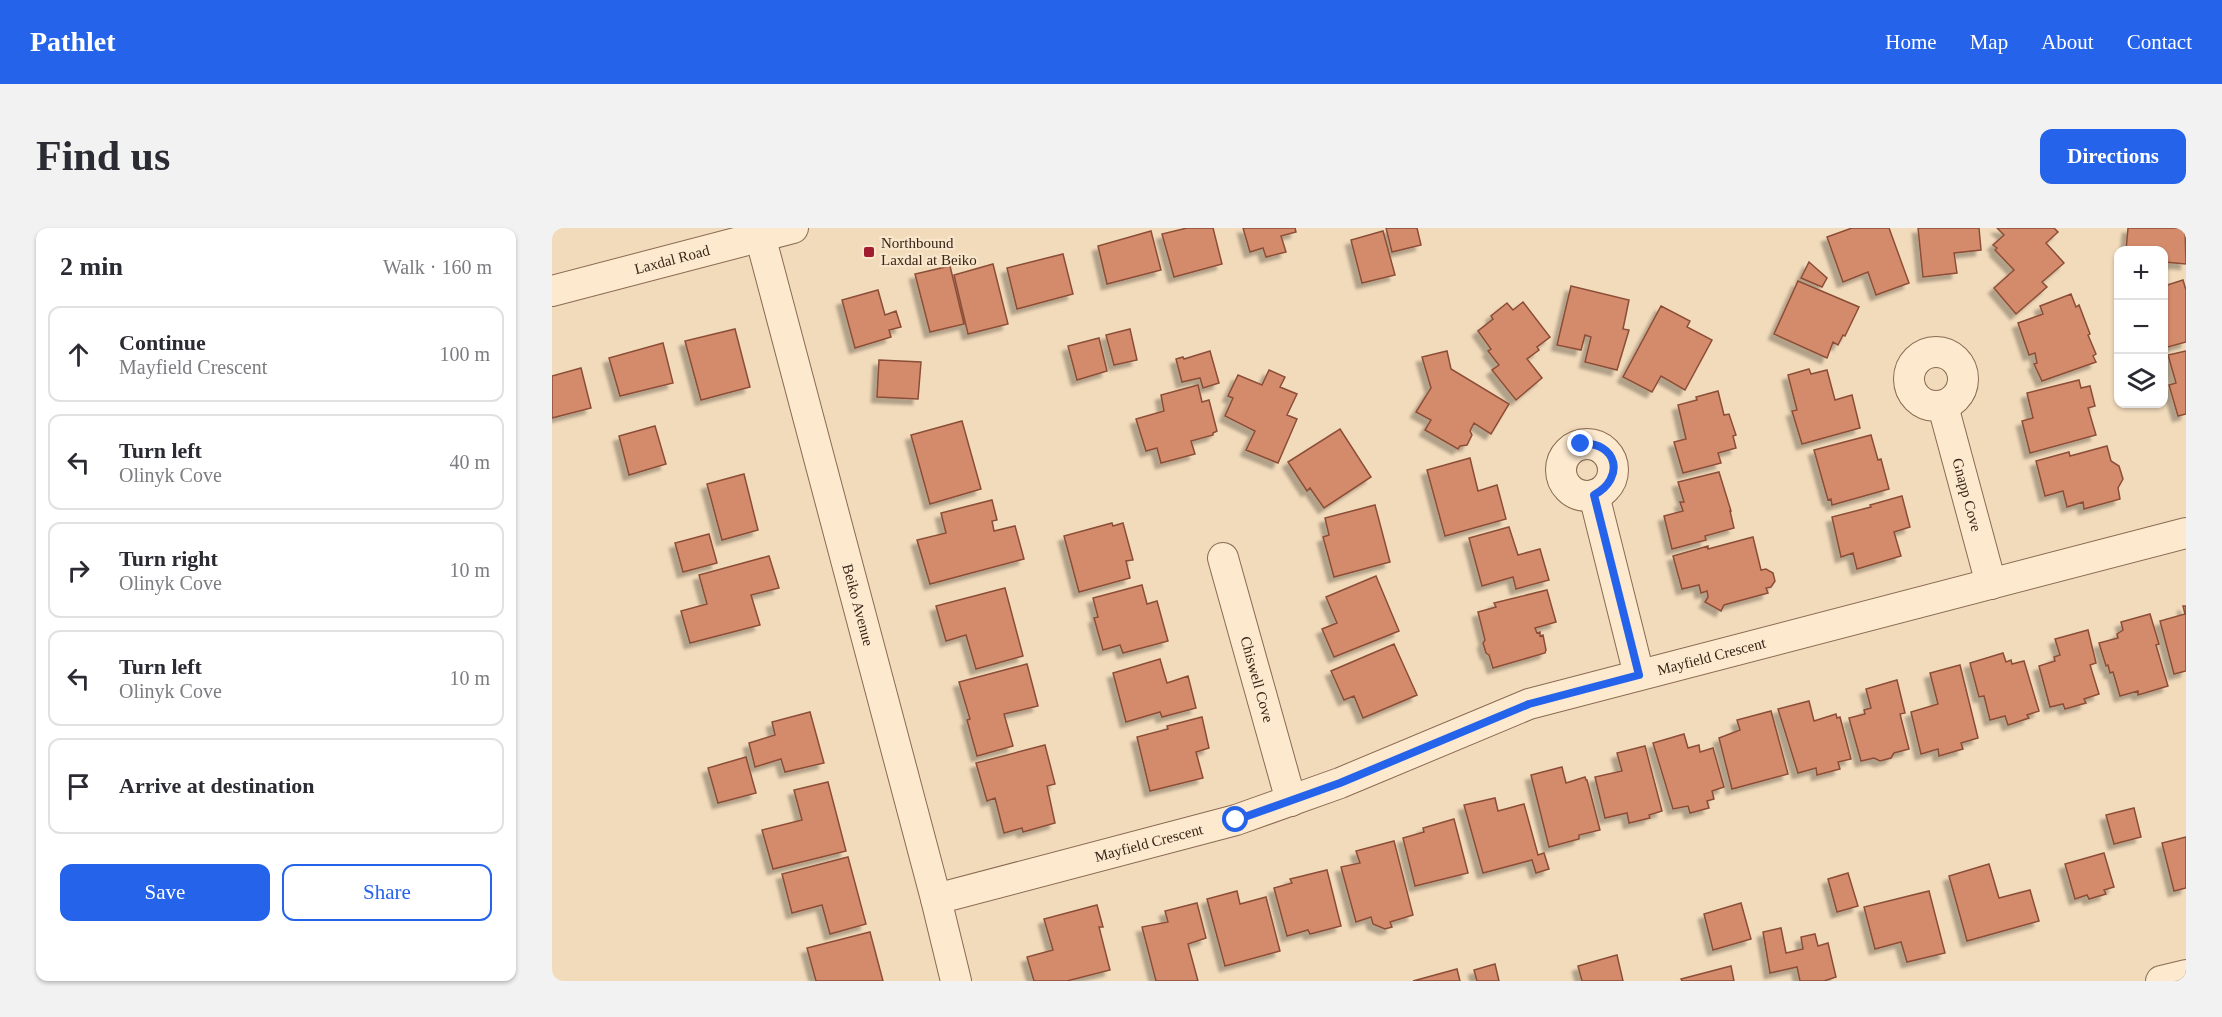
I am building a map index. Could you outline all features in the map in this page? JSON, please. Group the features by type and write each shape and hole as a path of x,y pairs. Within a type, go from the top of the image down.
{"street":[{"name":"Laxdal Road","path":"552,291 759,232 793,228"},
{"name":"Beiko Avenue","path":"759,232 956,981"},
{"name":"Gnapp Cove","path":"1943,406 1991,584"},
{"path":"1594,495 1639,675"},
{"name":"Mayfield Crescent","path":"936,899 1236,820 1291,801 1529,704 2186,533"},
{"name":"Chiswell Cove","path":"1223,558 1291,801"},
{"path":"2161,981 2186,975"}],"building":[{"path":"1187,228 1213,228 1222,264 1174,277 1162,234"},
{"path":"1243,228 1295,228 1296,232 1281,236 1286,252 1266,257 1263,248 1250,252"},
{"path":"1386,228 1417,228 1421,245 1392,252"},
{"path":"1852,228 1889,228 1909,283 1876,295 1868,272 1843,282 1827,237"},
{"path":"1918,228 1979,228 1981,250 1954,253 1957,273 1923,277"},
{"path":"1997,228 2054,228 2058,232 2046,243 2064,263 2042,282 2047,287 2016,314 1994,288 2014,270 1995,250 1997,248 1993,245 2004,235"},
{"path":"2128,228 2185,228 2186,264 2168,262 2168,246 2126,246"},
{"path":"1151,231 1161,270 1107,284 1098,246"},
{"path":"1383,231 1395,275 1362,283 1351,240"},
{"path":"1063,254 1073,294 1017,309 1007,268"},
{"path":"1809,262 1827,278 1822,287 1801,278"},
{"path":"993,264 1008,324 968,334 954,275"},
{"path":"950,266 964,324 930,332 915,274"},
{"path":"2183,280 2186,290 2186,342 2168,347 2168,300 2168,285"},
{"path":"1798,281 1859,307 1845,336 1843,335 1838,345 1833,342 1827,358 1774,334"},
{"path":"1571,286 1629,300 1623,329 1629,330 1617,370 1585,362 1591,337 1585,335 1581,350 1557,345"},
{"path":"878,290 885,315 896,311 901,327 889,330 891,337 855,348 842,300"},
{"path":"2071,294 2076,307 2079,305 2090,334 2088,335 2096,354 2093,356 2096,362 2042,381 2034,364 2037,363 2035,353 2029,355 2018,323 2043,314 2040,306"},
{"path":"1523,302 1550,337 1527,359 1542,378 1516,400 1492,370 1499,365 1488,351 1491,349 1478,331 1507,303 1513,310"},
{"path":"1661,306 1690,321 1687,327 1712,340 1685,390 1661,376 1652,392 1623,377"},
{"path":"735,329 750,387 701,400 685,341"},
{"path":"1130,329 1137,360 1114,365 1106,335"},
{"path":"1099,338 1107,371 1077,380 1068,346"},
{"path":"663,343 673,383 620,396 609,358"},
{"path":"1210,351 1219,383 1203,388 1200,378 1182,382 1176,359 1183,357 1184,359"},
{"path":"1447,351 1451,369 1509,404 1491,434 1474,423 1467,445 1460,446 1458,449 1425,430 1431,420 1416,412 1431,388 1422,357"},
{"path":"2186,351 2186,414 2178,416 2169,385 2176,383 2168,355"},
{"path":"879,360 921,362 918,399 877,397"},
{"path":"581,368 591,408 552,418 552,376"},
{"path":"1809,369 1811,374 1827,370 1835,400 1852,395 1860,428 1802,444 1792,411 1797,410 1788,375"},
{"path":"1269,370 1285,377 1280,387 1297,394 1287,415 1297,419 1278,463 1246,450 1255,431 1225,416 1233,398 1228,396 1238,375 1262,385"},
{"path":"2079,380 2081,388 2090,386 2095,406 2088,408 2096,435 2030,453 2022,421 2033,418 2027,393"},
{"path":"1198,385 1202,402 1209,400 1217,431 1213,435 1191,441 1195,454 1161,463 1157,448 1146,451 1136,419 1164,411 1161,395"},
{"path":"1718,391 1724,415 1729,414 1736,435 1733,436 1736,448 1718,453 1721,463 1683,473 1674,442 1686,439 1678,405"},
{"path":"962,421 981,489 930,504 911,435"},
{"path":"655,426 666,464 629,475 619,436"},
{"path":"1340,429 1371,477 1324,508 1310,488 1307,491 1288,462"},
{"path":"1871,435 1878,460 1881,459 1889,489 1832,505 1831,499 1828,500 1814,450"},
{"path":"2107,446 2111,461 2119,466 2123,479 2118,488 2120,499 2084,509 2083,502 2067,507 2063,491 2045,496 2036,461 2069,452 2070,456"},
{"path":"1470,458 1478,491 1497,485 1506,519 1445,536 1427,470"},
{"path":"1719,472 1734,528 1705,536 1706,540 1672,549 1664,516 1683,511 1680,502 1684,502 1678,482"},
{"path":"744,474 758,530 722,540 707,484"},
{"path":"1902,496 1910,527 1894,532 1901,556 1857,569 1853,553 1841,557 1832,517"},
{"path":"992,500 997,520 992,521 994,531 1015,526 1024,559 930,584 917,540 946,533 941,513"},
{"path":"1375,505 1390,562 1334,577 1323,537 1329,535 1325,518"},
{"path":"1112,523 1113,526 1123,523 1133,560 1126,561 1130,578 1079,592 1064,536"},
{"path":"1509,527 1518,555 1540,549 1549,580 1516,589 1513,577 1482,586 1469,538"},
{"path":"709,534 717,563 683,572 675,543"},
{"path":"1753,537 1761,570 1766,569 1773,573 1775,581 1771,587 1766,588 1768,593 1724,605 1721,611 1705,602 1708,597 1707,591 1701,593 1699,585 1682,589 1673,556"},
{"path":"769,556 779,588 751,595 760,625 690,643 681,611 707,604 699,575"},
{"path":"1376,576 1399,631 1334,657 1322,629 1337,623 1326,597"},
{"path":"1142,585 1147,604 1157,601 1168,641 1123,653 1120,645 1103,650 1094,618 1098,617 1093,598"},
{"path":"1005,588 1023,656 976,669 966,635 946,641 936,606"},
{"path":"1547,590 1556,622 1535,628 1537,633 1540,632 1540,636 1543,635 1545,653 1493,668 1483,643 1485,640 1478,612 1496,607 1494,603"},
{"path":"2183,606 2186,606 2186,671 2174,674 2160,621 2185,614"},
{"path":"2150,614 2168,686 2138,695 2138,691 2120,696 2113,672 2110,673 2108,665 2106,666 2099,643 2118,638 2117,634 2123,630 2121,622"},
{"path":"2088,630 2096,663 2090,665 2099,694 2084,699 2086,703 2065,709 2063,704 2050,707 2039,666 2055,661 2054,657 2060,655 2055,639"},
{"path":"1394,644 1417,695 1363,718 1354,696 1344,700 1331,671"},
{"path":"2003,653 2006,662 2011,660 2012,664 2024,661 2039,711 2027,715 2029,718 2008,725 2005,716 1990,720 1984,696 1979,697 1970,663"},
{"path":"1160,659 1167,683 1188,676 1196,708 1162,717 1160,712 1126,722 1113,673"},
{"path":"1027,664 1038,706 1004,714 1013,746 977,756 967,720 970,719 959,682"},
{"path":"1960,665 1978,738 1961,743 1963,749 1939,756 1938,749 1921,754 1911,712 1938,704 1930,673"},
{"path":"1897,680 1905,713 1900,714 1909,749 1894,753 1891,758 1880,761 1874,758 1861,761 1849,718 1865,714 1864,710 1871,708 1866,689"},
{"path":"1809,701 1814,721 1836,714 1837,718 1840,717 1851,759 1838,762 1840,769 1817,775 1816,768 1798,773 1778,709"},
{"path":"1771,711 1788,774 1732,789 1719,738 1740,730 1737,720"},
{"path":"810,712 824,763 785,772 781,759 755,767 749,743 775,735 772,722"},
{"path":"1202,717 1209,748 1196,752 1203,778 1150,791 1137,737"},
{"path":"1684,734 1688,748 1699,745 1700,752 1713,748 1724,787 1712,791 1714,799 1707,801 1709,808 1690,813 1688,806 1673,809 1653,743"},
{"path":"1045,745 1055,784 1047,786 1055,823 1023,832 1022,828 1004,833 995,798 987,801 976,763"},
{"path":"1645,746 1662,811 1649,815 1650,818 1629,823 1627,813 1605,818 1595,777 1622,771 1617,753"},
{"path":"746,757 756,793 718,803 708,768"},
{"path":"1562,767 1566,783 1585,777 1587,780 1600,830 1579,835 1579,839 1549,847 1531,775"},
{"path":"828,782 846,851 773,869 762,830 802,820 794,790"},
{"path":"1495,798 1498,811 1524,804 1538,855 1544,853 1549,869 1536,873 1532,860 1483,873 1464,805"},
{"path":"2134,808 2141,837 2114,844 2106,815"},
{"path":"1454,819 1468,873 1415,886 1403,838 1424,832 1423,828"},
{"path":"2186,837 2186,888 2174,891 2162,843"},
{"path":"1394,841 1413,915 1390,922 1392,927 1385,929 1373,924 1371,917 1356,922 1341,867 1360,863 1356,851"},
{"path":"2104,853 2114,887 2104,890 2106,894 2089,899 2087,895 2075,899 2065,864"},
{"path":"848,857 866,924 830,934 822,905 792,913 782,874"},
{"path":"1989,864 1999,898 2030,890 2039,921 1967,941 1949,876"},
{"path":"1327,870 1341,926 1310,934 1308,930 1287,936 1274,888 1292,883 1290,879"},
{"path":"1848,873 1858,906 1837,912 1828,879"},
{"path":"1237,891 1240,904 1266,897 1280,951 1225,966 1207,899"},
{"path":"1929,891 1945,953 1907,962 1901,942 1875,949 1864,907"},
{"path":"1197,903 1206,938 1188,944 1198,981 1156,981 1142,927 1168,922 1165,911"},
{"path":"1741,903 1751,939 1713,950 1704,914"},
{"path":"1097,905 1103,927 1099,927 1110,970 1067,981 1034,981 1027,957 1053,950 1044,919"},
{"path":"1781,928 1786,953 1803,949 1801,937 1815,934 1818,946 1828,943 1836,977 1824,981 1800,981 1797,967 1770,973 1763,932"},
{"path":"870,932 883,981 816,981 807,948"},
{"path":"1617,955 1623,981 1582,981 1578,966"},
{"path":"1495,964 1499,981 1477,981 1474,970"},
{"path":"1731,966 1734,981 1682,981 1681,979"},
{"path":"1457,969 1460,981 1413,981"}],"place":[{"name":"Northbound Laxdal at Beiko","path":"869,252"}],"route":[{"path":"1236,820 1340,783 1529,704 1639,675 1594,495 1605,489 1611,482 1614,473 1613,464 1603,448 1590,443 1581,444"}]}
